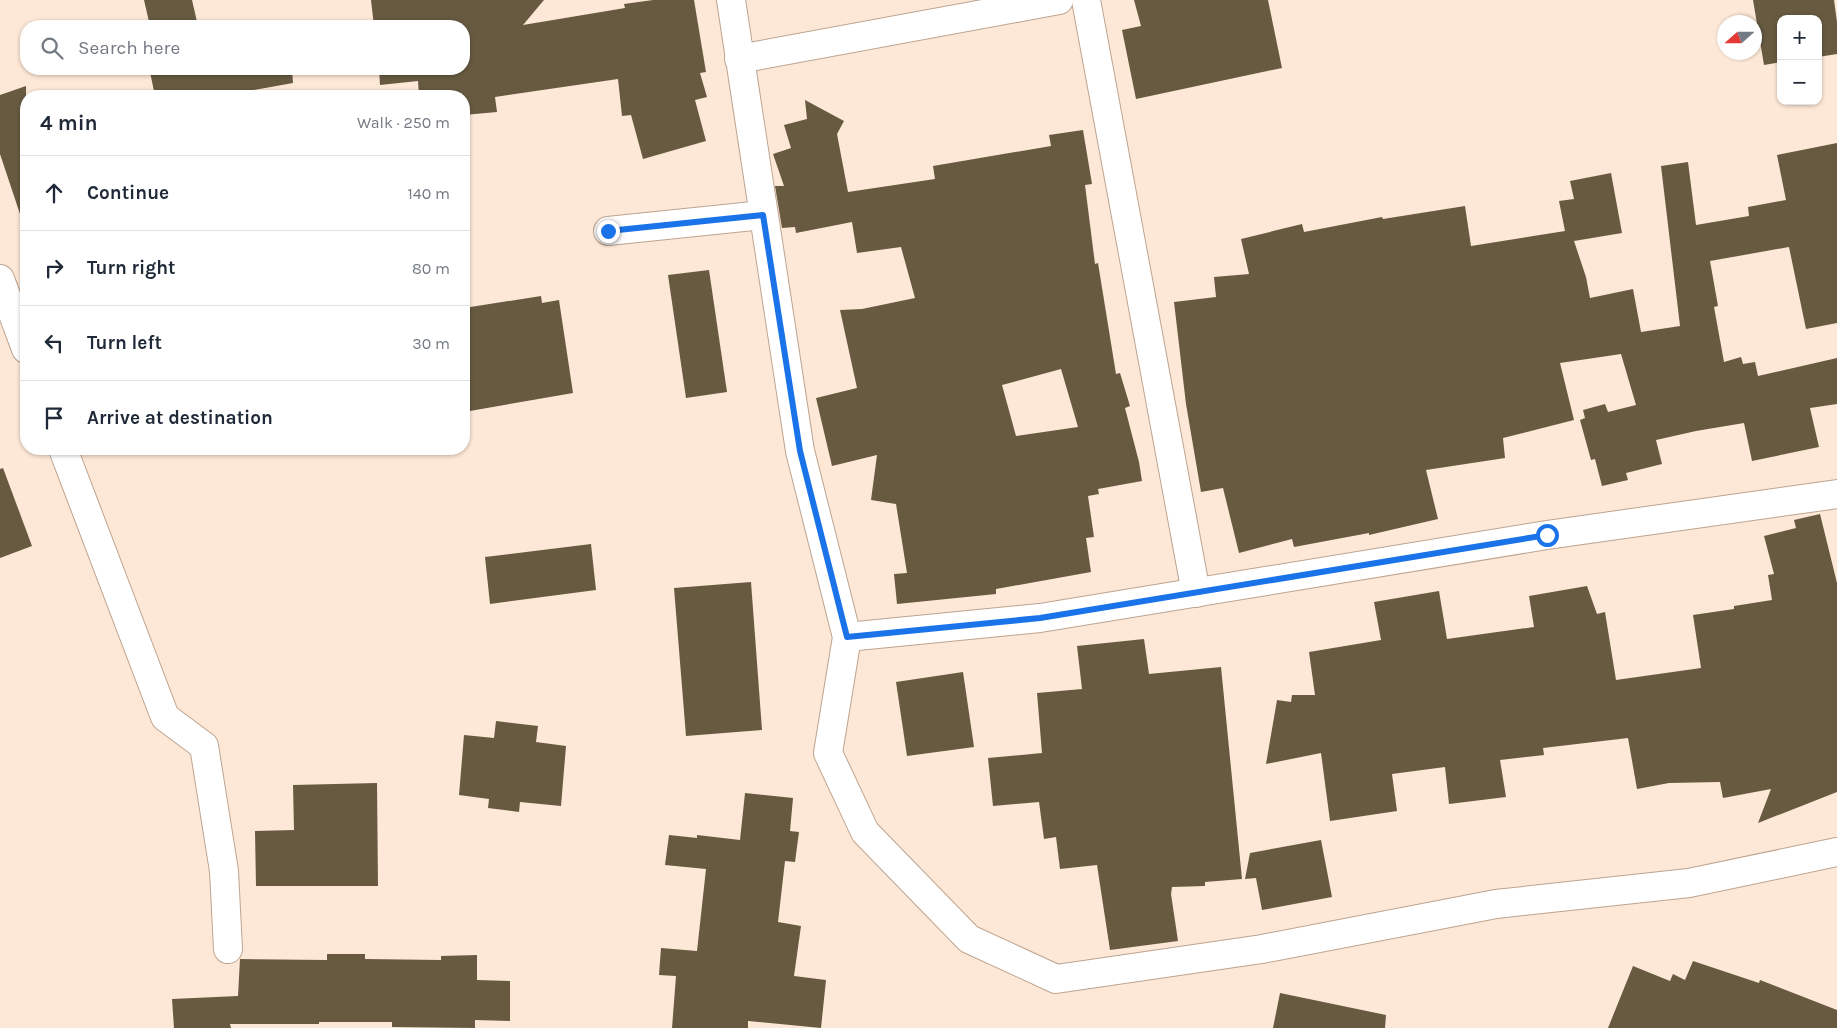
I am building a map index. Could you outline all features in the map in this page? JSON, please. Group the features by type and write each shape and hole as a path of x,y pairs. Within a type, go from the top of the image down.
{"street":[{"path":"730,0 800,451 847,637 828,753 865,832 969,939 1056,979 1262,949 1496,904 1689,883 1837,852"},
{"path":"739,59 1059,0"},
{"path":"1086,0 1196,593"},
{"path":"608,231 763,215"},
{"path":"0,279 20,333"},
{"path":"65,455 165,717 204,746 224,871 228,948"},
{"path":"847,637 1040,618 1547,535 1837,494"}],"building":[{"path":"144,0 192,0 197,20 149,20"},
{"path":"371,0 544,0 523,25 625,8 624,4 653,0 694,0 706,72 700,73 707,97 695,100 706,141 643,159 631,115 622,116 618,79 495,97 497,112 470,114 470,90 419,90 418,81 380,85 379,75 470,75 470,20 373,20"},
{"path":"1134,0 1268,0 1282,68 1136,99 1122,30 1141,26"},
{"path":"1753,0 1834,0 1837,22 1837,54 1822,56 1822,15 1777,15 1777,63 1764,65 1762,53 1762,15 1756,15"},
{"path":"151,75 292,75 293,83 254,90 154,90"},
{"path":"26,86 26,90 20,90 20,214 0,154 0,95"},
{"path":"805,100 844,121 837,134 848,192 935,179 933,166 1051,146 1049,135 1083,130 1092,184 1085,185 1095,264 1098,263 1116,374 1120,373 1130,406 1125,408 1142,481 1098,489 1099,494 1088,496 1094,537 1086,538 1091,572 996,589 996,594 897,604 894,574 907,573 896,504 871,500 877,455 832,466 816,398 857,388 840,310 862,309 915,298 901,247 857,253 852,222 796,233 795,227 782,228 775,186 784,186 773,154 791,148 784,125 807,119","holes":["1061,369 1078,427 1016,436 1002,385"]},
{"path":"1837,143 1837,323 1806,329 1789,247 1710,261 1718,306 1714,307 1724,362 1741,357 1743,364 1755,362 1758,376 1837,358 1837,404 1810,408 1819,447 1752,461 1744,423 1696,431 1656,440 1662,464 1626,473 1628,480 1602,486 1595,459 1591,460 1580,420 1585,418 1583,410 1605,404 1608,412 1636,405 1621,354 1560,363 1574,420 1503,438 1505,458 1426,470 1438,519 1369,535 1369,533 1294,547 1292,539 1239,553 1223,488 1201,492 1186,404 1174,302 1216,297 1214,277 1249,274 1241,239 1302,224 1304,232 1382,217 1383,219 1465,206 1471,246 1565,231 1559,201 1574,199 1570,181 1611,173 1622,233 1574,241 1586,277 1590,298 1633,289 1641,332 1680,326 1661,166 1688,162 1696,225 1749,216 1748,207 1786,200 1777,155"},
{"path":"709,270 727,392 686,398 668,275"},
{"path":"541,296 542,303 559,300 573,393 470,411 470,307"},
{"path":"3,468 32,546 0,558 0,469"},
{"path":"1820,514 1837,583 1837,792 1758,823 1771,789 1723,798 1720,782 1669,783 1637,789 1628,738 1543,748 1544,755 1500,760 1506,797 1449,804 1445,767 1392,774 1397,811 1330,821 1321,753 1266,764 1277,700 1291,702 1292,695 1315,695 1309,652 1381,640 1374,602 1439,591 1447,639 1534,627 1529,596 1587,586 1597,614 1605,612 1616,680 1701,668 1693,615 1734,609 1734,606 1772,600 1768,575 1774,574 1764,536 1796,528 1794,520"},
{"path":"591,544 596,590 490,604 485,557"},
{"path":"751,582 762,730 686,736 674,588"},
{"path":"1144,639 1149,674 1221,667 1242,879 1205,882 1205,886 1172,887 1171,894 1178,941 1110,950 1097,865 1060,869 1056,837 1044,839 1039,802 993,806 988,758 1042,753 1037,693 1082,689 1077,646"},
{"path":"963,672 974,747 907,756 896,682"},
{"path":"496,721 538,726 536,742 566,746 561,806 520,802 519,812 488,808 489,799 459,795 464,735 494,738"},
{"path":"377,783 378,886 256,886 255,831 294,830 293,785"},
{"path":"745,793 793,798 790,831 799,832 795,862 785,861 778,922 801,926 794,976 826,980 821,1028 748,1021 748,1028 672,1028 676,976 659,975 661,948 697,951 706,869 665,865 669,835 697,838 697,835 740,840"},
{"path":"1321,840 1332,897 1262,910 1256,878 1245,879 1250,853"},
{"path":"327,954 365,954 365,959 441,960 441,956 477,955 477,980 510,981 510,1021 475,1020 475,1028 392,1027 392,1022 319,1022 319,1024 230,1024 231,1028 174,1028 172,999 238,996 240,959 327,960"},
{"path":"1693,961 1759,983 1760,980 1837,1010 1837,1028 1608,1028 1633,966 1670,981 1673,974 1685,980"},
{"path":"1280,993 1386,1015 1385,1028 1273,1028"}],"route":[{"path":"608,231 763,215 800,451 847,637 1040,618 1547,535"}]}
